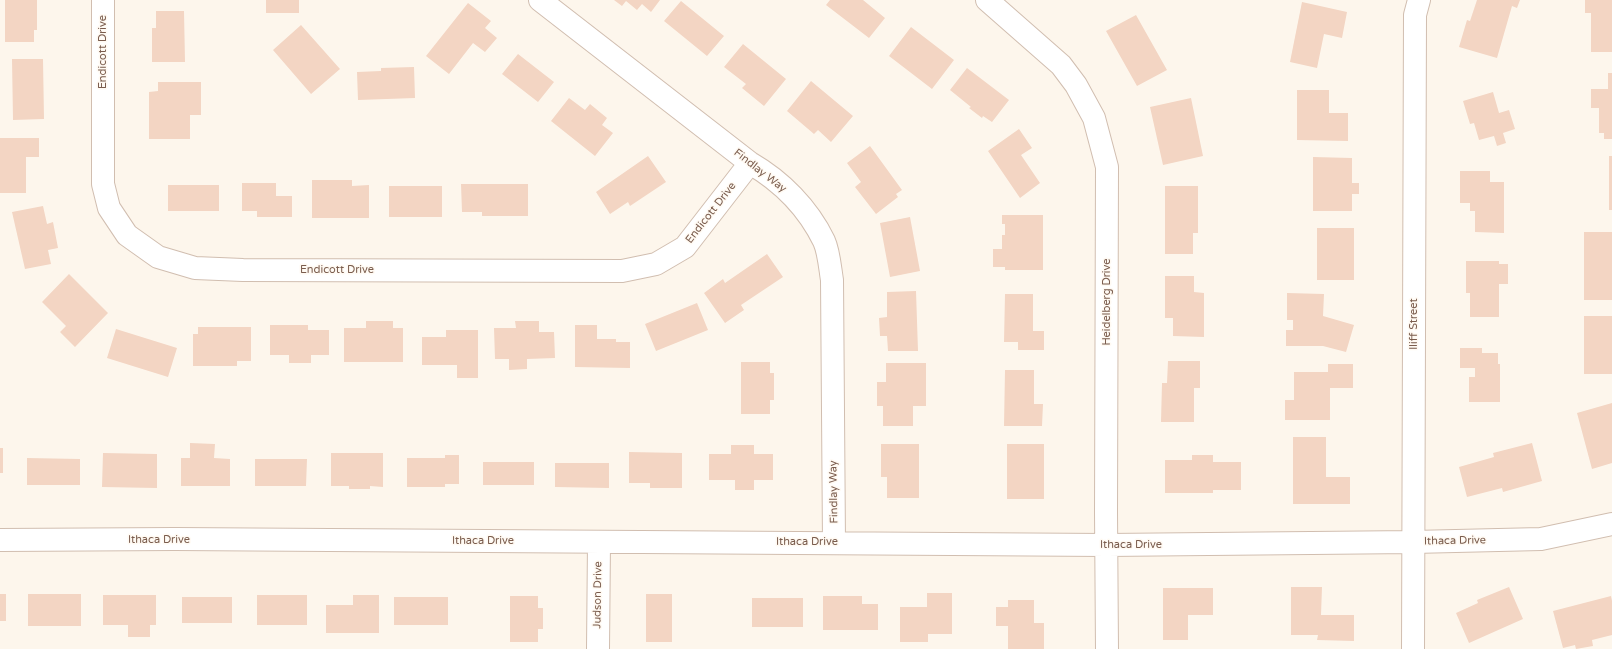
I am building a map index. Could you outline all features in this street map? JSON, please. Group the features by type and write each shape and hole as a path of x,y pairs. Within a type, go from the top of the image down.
{"street":[{"name":"Endicott Drive","path":"103,0 102,184 109,208 127,235 158,257 195,268 250,270 622,271 656,264 685,247 750,163"},
{"name":"Findlay Way","path":"540,0 750,163 769,175 801,204 824,242 832,280 834,543"},
{"name":"Heidelberg Drive","path":"987,0 1061,65 1076,85 1094,118 1107,167 1107,649"},
{"name":"Iliff Street","path":"1413,649 1415,14 1419,0"},
{"name":"Ithaca Drive","path":"0,540 190,539 1107,545 1413,542 1541,539 1612,524"},
{"name":"Judson Drive","path":"598,649 599,542"}],"building":[{"path":"5,0 37,0 37,30 34,30 34,42 5,42"},
{"path":"266,0 299,0 299,13 266,13"},
{"path":"614,0 660,0 651,12 642,4 637,10 626,1 622,6"},
{"path":"830,0 863,0 885,18 869,38 826,5"},
{"path":"1477,0 1520,0 1517,8 1512,6 1497,58 1459,47 1467,20 1470,21"},
{"path":"1585,0 1612,0 1612,52 1591,52 1591,13 1585,13"},
{"path":"681,1 724,36 707,56 664,21"},
{"path":"1302,2 1347,12 1342,38 1324,34 1317,68 1290,62"},
{"path":"468,3 491,21 485,28 497,38 485,52 473,43 449,74 426,56"},
{"path":"156,11 184,11 185,62 152,62 152,28 156,28"},
{"path":"1136,15 1167,70 1137,86 1106,31"},
{"path":"301,25 340,69 311,94 273,50"},
{"path":"911,27 954,60 932,89 889,56"},
{"path":"743,44 786,79 764,106 742,88 746,84 724,67"},
{"path":"518,54 554,82 538,102 502,74"},
{"path":"12,59 43,59 44,119 13,120"},
{"path":"414,67 415,98 358,100 357,72 381,71 381,68"},
{"path":"967,68 1009,100 992,122 983,116 982,118 950,90"},
{"path":"1608,73 1612,73 1612,139 1604,139 1604,133 1599,133 1599,108 1591,108 1591,89 1608,89"},
{"path":"811,81 853,116 831,142 818,130 814,134 787,111"},
{"path":"158,82 201,82 201,115 190,115 190,139 149,139 149,92 158,91"},
{"path":"1297,90 1329,90 1329,113 1348,113 1348,141 1297,140"},
{"path":"1493,92 1499,113 1509,110 1515,129 1503,133 1506,143 1497,146 1494,136 1479,140 1474,123 1470,124 1463,101"},
{"path":"569,98 585,110 590,104 607,118 602,125 613,133 595,156 551,121"},
{"path":"1191,98 1203,156 1163,165 1150,107"},
{"path":"1019,129 1032,148 1021,155 1040,183 1020,198 988,151"},
{"path":"0,138 39,138 39,157 26,157 26,193 0,193"},
{"path":"870,146 902,190 896,194 898,197 876,214 855,187 861,182 847,163"},
{"path":"648,156 666,182 630,206 628,202 610,214 596,192"},
{"path":"1609,156 1612,156 1612,210 1609,210"},
{"path":"1313,157 1352,158 1352,183 1359,183 1359,194 1352,194 1352,211 1313,211"},
{"path":"1460,171 1490,171 1490,182 1504,182 1504,233 1475,232 1475,211 1470,211 1470,203 1460,203"},
{"path":"312,180 352,180 352,186 369,185 369,218 312,218"},
{"path":"242,183 276,183 276,196 292,196 292,217 257,217 257,211 242,211"},
{"path":"461,184 528,184 528,216 482,216 482,212 462,212"},
{"path":"168,185 219,185 219,211 168,211"},
{"path":"389,186 442,186 442,217 389,217"},
{"path":"1165,186 1198,186 1198,233 1193,233 1193,254 1165,254"},
{"path":"43,206 47,224 53,222 58,248 48,250 51,264 25,269 12,212"},
{"path":"1002,215 1043,215 1043,270 1005,270 1005,267 993,267 993,249 1002,249 1002,235 1005,235 1005,224 1002,224"},
{"path":"910,217 920,271 890,277 880,223"},
{"path":"1317,228 1354,228 1354,280 1317,280"},
{"path":"1584,232 1612,232 1612,300 1584,300"},
{"path":"767,254 783,277 741,305 744,310 725,323 704,293 723,279 725,283"},
{"path":"1466,261 1499,261 1499,264 1508,264 1508,284 1499,284 1499,317 1470,317 1470,293 1466,293"},
{"path":"69,274 108,313 75,347 60,332 66,326 42,302"},
{"path":"1165,276 1194,276 1194,292 1204,293 1204,337 1173,336 1173,318 1165,318"},
{"path":"916,291 918,351 888,351 887,336 880,336 879,318 887,317 887,292"},
{"path":"1287,293 1324,294 1323,316 1354,325 1346,352 1323,346 1286,346 1286,330 1293,330 1293,320 1287,320"},
{"path":"1005,294 1033,294 1033,331 1044,331 1044,350 1018,350 1018,342 1004,342"},
{"path":"697,303 708,330 656,351 645,324"},
{"path":"1584,316 1612,316 1612,374 1584,374"},
{"path":"366,321 393,321 393,328 403,328 403,362 344,362 344,328 366,328"},
{"path":"515,321 539,321 539,332 554,332 555,358 527,359 527,369 509,370 509,359 495,359 494,328 516,328"},
{"path":"270,325 308,325 308,330 329,330 329,355 311,355 311,363 289,363 289,355 270,355"},
{"path":"575,325 597,325 597,339 616,339 616,342 630,342 630,368 575,367"},
{"path":"198,327 251,327 251,361 237,361 237,366 193,366 193,334 198,334"},
{"path":"116,329 177,348 168,377 107,358"},
{"path":"446,330 478,330 478,378 457,378 457,365 422,365 422,337 446,337"},
{"path":"1460,348 1482,348 1482,353 1498,353 1498,364 1500,364 1500,402 1469,402 1469,377 1475,377 1475,368 1460,368"},
{"path":"1168,361 1200,361 1200,388 1194,388 1194,422 1161,422 1162,383 1167,383"},
{"path":"741,362 770,362 770,373 774,373 774,400 770,400 770,414 741,414"},
{"path":"886,363 926,363 926,406 913,406 913,426 883,426 883,406 877,406 877,382 886,382"},
{"path":"1328,364 1353,364 1353,388 1330,388 1330,420 1285,420 1285,400 1294,400 1294,372 1328,372"},
{"path":"1005,370 1034,370 1034,404 1043,404 1042,426 1004,426"},
{"path":"1612,403 1612,463 1592,469 1577,413"},
{"path":"1293,437 1326,437 1326,477 1350,477 1350,504 1293,504"},
{"path":"190,443 215,444 214,458 230,459 230,486 181,486 181,458 190,458"},
{"path":"1532,443 1542,481 1503,492 1502,488 1467,497 1459,467 1494,457 1493,453"},
{"path":"881,444 919,444 919,498 887,498 887,477 881,477"},
{"path":"1007,444 1044,444 1044,499 1007,499"},
{"path":"731,445 754,445 754,454 773,454 773,480 754,480 754,490 735,490 735,480 709,480 709,454 731,454"},
{"path":"0,448 3,448 3,473 0,473"},
{"path":"629,452 682,453 682,488 650,488 650,483 629,483"},
{"path":"103,453 157,454 157,488 102,487"},
{"path":"331,453 383,453 383,487 370,486 370,489 349,489 349,486 331,486"},
{"path":"445,455 459,455 459,484 445,484 445,487 407,487 407,458 445,458"},
{"path":"1192,455 1213,455 1213,462 1241,462 1241,490 1213,490 1213,493 1165,493 1165,460 1192,460"},
{"path":"27,458 80,459 80,485 27,485"},
{"path":"255,459 307,459 306,486 255,486"},
{"path":"483,462 534,462 534,485 483,485"},
{"path":"555,463 609,463 609,488 555,487"},
{"path":"1291,587 1322,587 1321,615 1354,615 1354,641 1317,640 1318,635 1291,635"},
{"path":"1509,587 1523,619 1469,643 1456,613 1478,603 1477,600"},
{"path":"1163,588 1213,588 1213,615 1188,615 1188,640 1163,640"},
{"path":"927,593 952,593 952,634 928,634 928,642 900,642 900,607 927,607"},
{"path":"0,594 6,594 6,621 0,621"},
{"path":"28,594 81,594 81,626 28,626"},
{"path":"646,594 672,594 672,642 646,642"},
{"path":"103,595 156,595 156,625 150,625 150,637 128,637 128,625 103,625"},
{"path":"257,595 307,595 307,625 257,625"},
{"path":"353,595 379,595 379,633 326,633 326,605 353,605"},
{"path":"510,596 538,596 538,608 543,608 543,629 538,629 538,642 510,642"},
{"path":"823,596 862,596 862,604 878,604 878,630 823,630"},
{"path":"1611,596 1612,635 1592,640 1593,646 1576,649 1575,645 1563,648 1553,611"},
{"path":"182,597 232,597 232,623 182,623"},
{"path":"394,597 448,597 448,625 394,625"},
{"path":"752,598 803,598 803,627 752,627"},
{"path":"1008,600 1034,600 1034,623 1044,623 1044,649 1008,649 1008,626 996,626 996,607 1008,607"}]}
